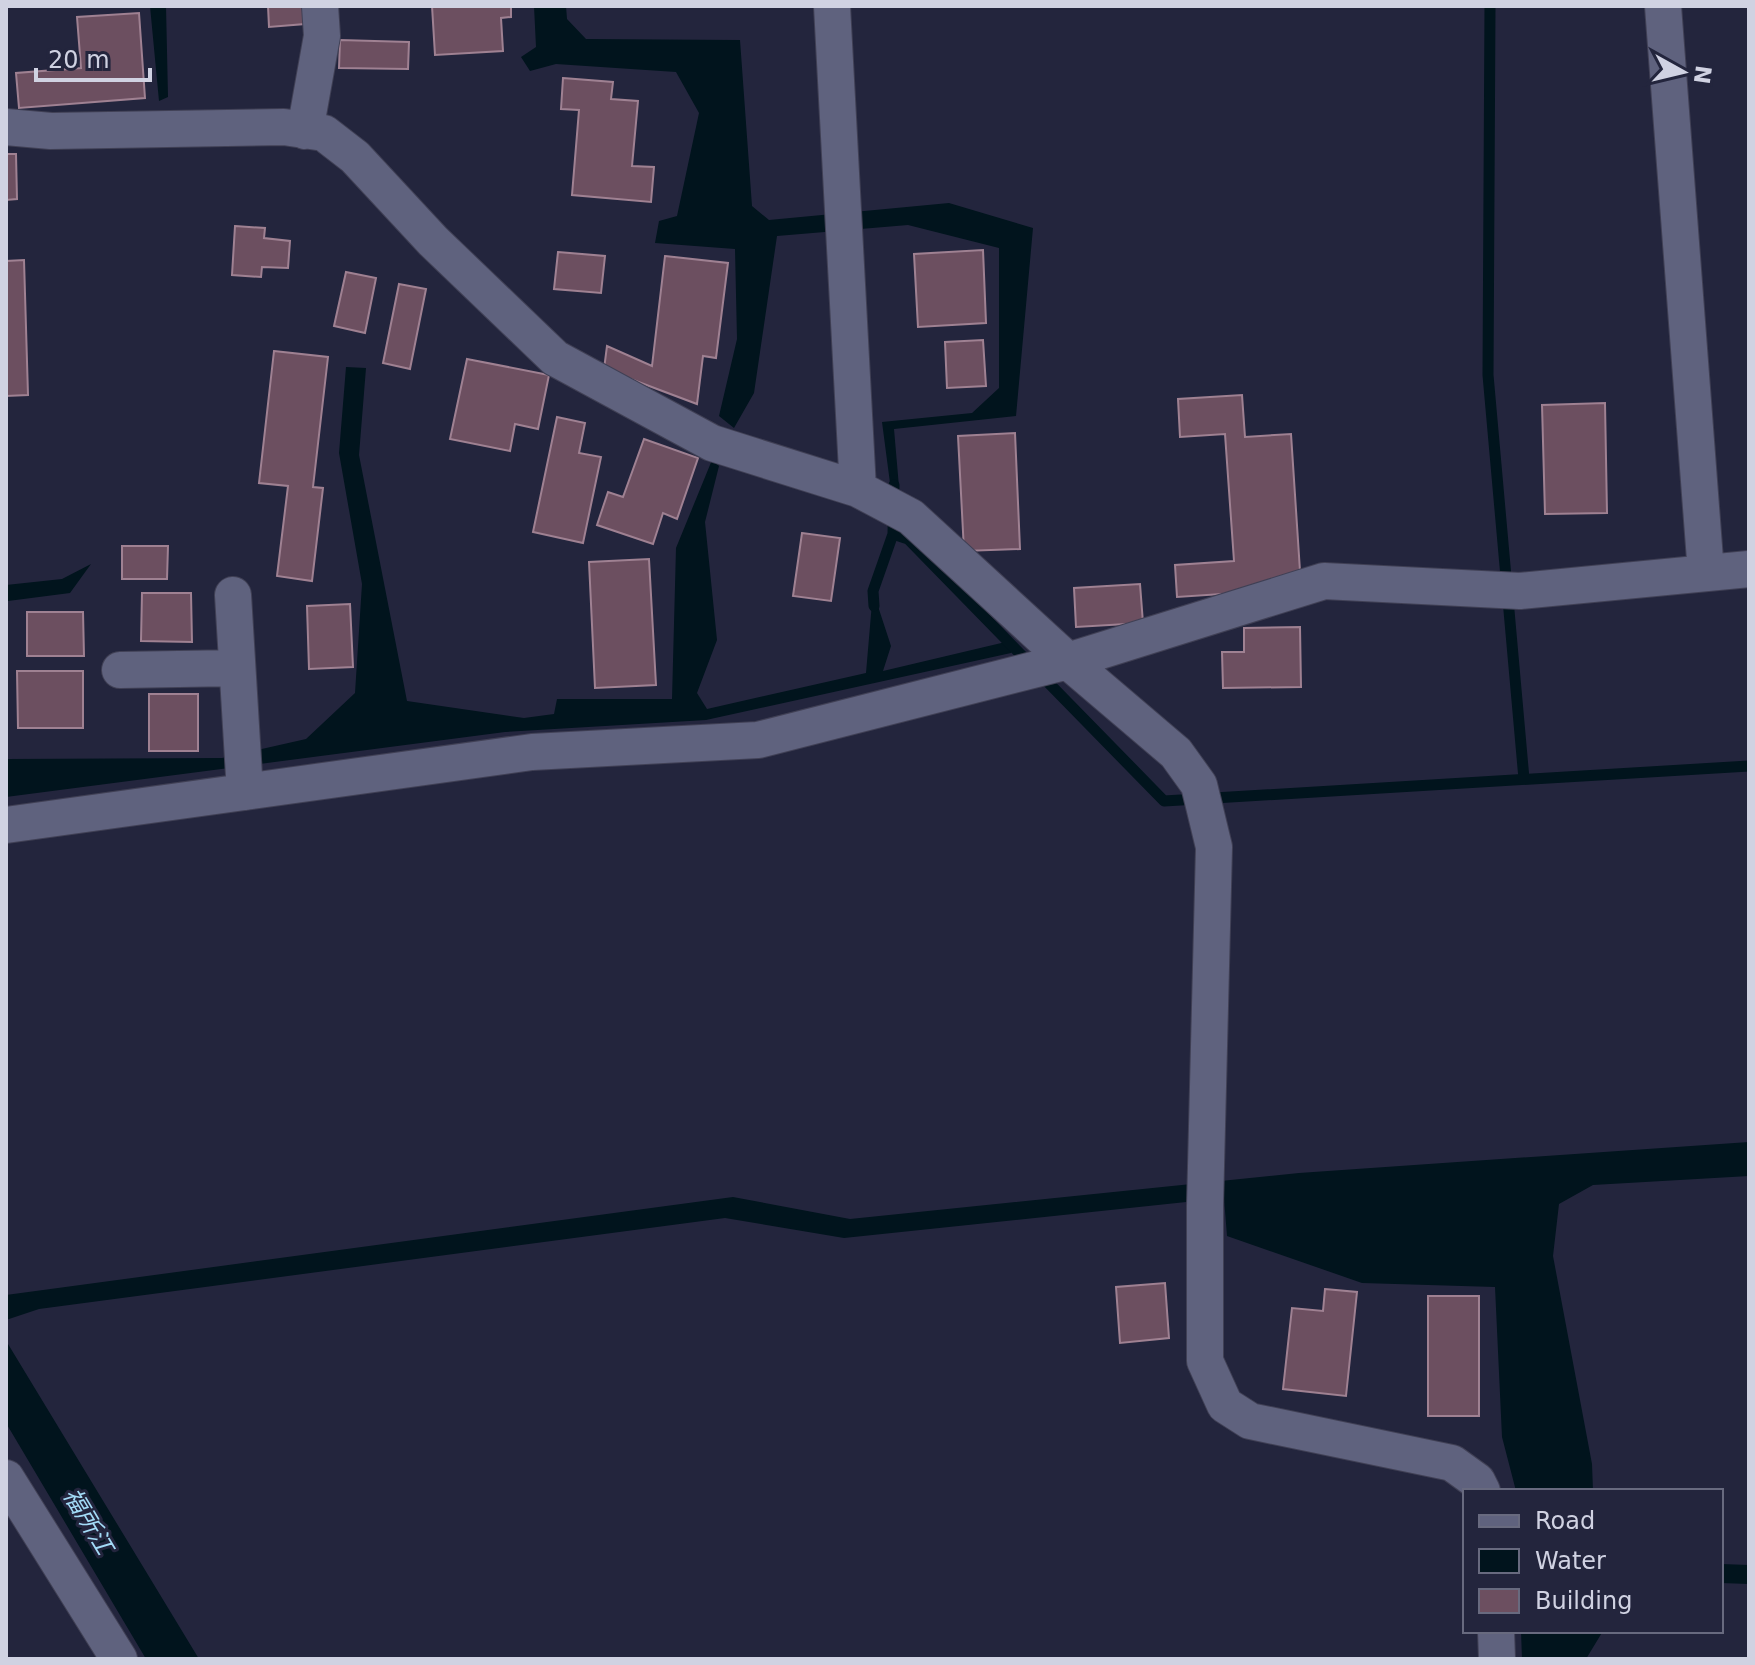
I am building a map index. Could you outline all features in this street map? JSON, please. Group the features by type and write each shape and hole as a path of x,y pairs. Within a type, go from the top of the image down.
{"street":[{"path":"305,131 322,36 320,6"},
{"path":"832,6 845,242 868,494"},
{"path":"1663,6 1706,573"},
{"path":"6,127 51,131 284,127 324,133 355,157 433,241 555,358 712,443 868,494 911,517 1068,661 1176,753 1202,798 1214,847 1205,1361 1225,1405 1250,1421 1452,1463 1477,1481 1481,1489"},
{"path":"6,825 244,785 532,752 758,740 1068,661 1324,581 1507,590 1749,569"},
{"path":"233,595 244,785"},
{"path":"120,670 237,668"},
{"path":"6,1478 119,1659"},
{"path":"1496,1633 1497,1659"}],"water":[{"path":"150,6 166,6 168,97 159,101"},
{"path":"534,6 566,6 567,19 586,39 740,40 752,206 769,220 949,203 1033,228 1016,416 894,429 899,487 890,483 882,422 972,413 999,388 999,248 908,225 777,236 754,393 734,428 719,416 737,339 735,249 655,243 659,221 677,216 699,113 676,72 556,64 530,71 521,57 536,47"},
{"path":"346,367 366,368 359,455 407,701 524,718 554,714 557,699 672,699 676,548 712,460 719,466 705,522 717,640 697,693 707,709 866,673 873,591 891,646 883,671 1014,640 1011,653 706,720 505,732 6,797 6,759 222,758 306,739 355,693 362,584 339,453"},
{"path":"91,564 70,593 8,601 6,604 6,585 62,579"},
{"path":"1749,1142 1749,1176 1593,1185 1559,1204 1553,1256 1592,1464 1593,1489 1515,1489 1502,1437 1495,1287 1362,1283 1227,1236 1224,1198 844,1238 725,1218 39,1309 6,1320 6,1295 733,1197 850,1219 1299,1173"},
{"name":"福所江","path":"6,1341 199,1659 146,1659 6,1423"},
{"path":"1723,1564 1749,1565 1749,1584 1723,1583"},
{"path":"1521,1633 1602,1633 1586,1659 1522,1659"}],"building":[{"path":"268,6 304,6 305,24 269,27"},
{"path":"432,6 511,6 511,17 501,18 503,51 435,55"},
{"path":"139,13 145,98 19,108 16,73 81,68 77,17"},
{"path":"340,40 409,42 408,69 339,68"},
{"path":"563,78 613,82 611,99 638,101 632,166 654,167 651,202 572,195 579,110 561,109"},
{"path":"6,154 16,154 17,199 6,200"},
{"path":"235,226 265,228 264,238 290,241 288,268 262,267 261,277 232,275"},
{"path":"983,250 986,323 918,327 914,254"},
{"path":"558,252 605,256 601,293 554,289"},
{"path":"665,256 728,263 716,358 703,356 697,404 604,369 607,346 652,366"},
{"path":"24,260 28,395 6,396 6,261"},
{"path":"346,272 376,278 365,333 334,326"},
{"path":"399,284 426,289 410,369 383,363"},
{"path":"983,340 986,386 947,388 945,342"},
{"path":"274,351 328,357 313,487 323,488 312,581 277,576 288,486 259,483"},
{"path":"467,359 549,375 538,429 515,424 510,451 450,439"},
{"path":"1242,395 1245,437 1291,434 1300,571 1237,593 1177,597 1175,565 1234,561 1225,434 1180,437 1178,399"},
{"path":"1605,403 1607,513 1545,514 1542,405"},
{"path":"557,417 585,423 579,453 601,457 583,543 533,532"},
{"path":"1015,433 1020,549 964,551 958,436"},
{"path":"644,439 698,458 677,519 663,513 653,544 597,525 608,492 623,497"},
{"path":"802,533 840,538 831,601 793,596"},
{"path":"122,546 168,546 167,579 122,579"},
{"path":"649,559 656,685 595,688 589,562"},
{"path":"1140,584 1143,623 1076,627 1074,588"},
{"path":"142,593 191,593 192,642 141,641"},
{"path":"350,604 353,667 309,669 307,606"},
{"path":"27,612 83,612 84,656 27,656"},
{"path":"1300,627 1301,687 1223,688 1222,652 1244,652 1244,628"},
{"path":"17,671 83,671 83,728 18,728"},
{"path":"149,694 198,694 198,751 149,751"},
{"path":"1165,1283 1169,1338 1120,1343 1116,1287"},
{"path":"1325,1289 1357,1292 1346,1396 1283,1389 1292,1308 1323,1311"},
{"path":"1428,1296 1479,1296 1479,1416 1428,1416"}],"waterway":[{"path":"1490,6 1488,375 1524,779"},
{"path":"894,485 893,534 908,539 1164,801 1749,766"},
{"path":"874,606 873,591 893,534"}]}
